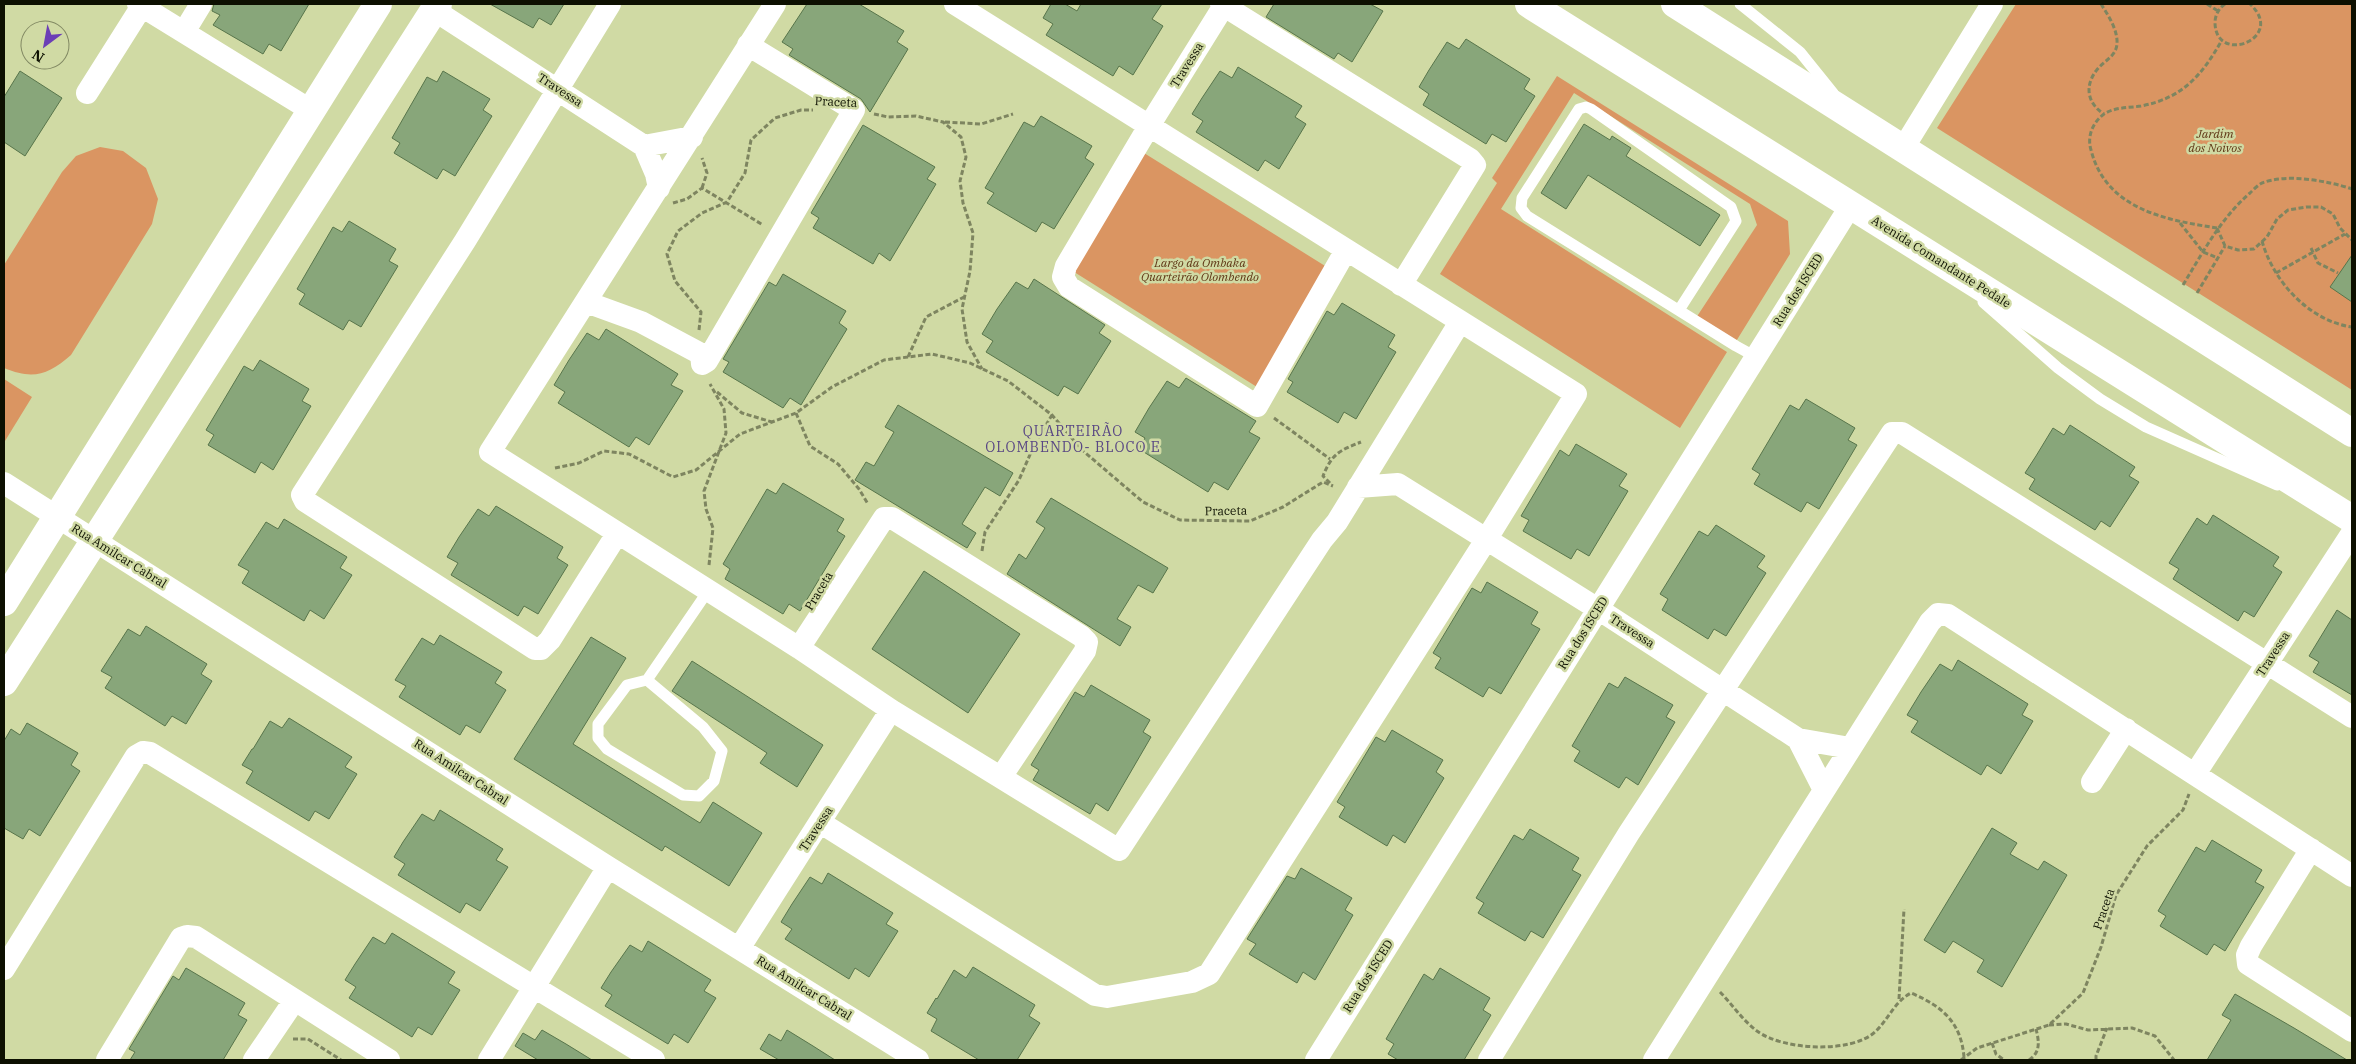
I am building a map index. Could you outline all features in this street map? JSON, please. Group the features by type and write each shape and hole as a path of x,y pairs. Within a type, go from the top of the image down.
{"street":[{"path":"184,32 201,4"},
{"path":"4,602 378,4"},
{"path":"610,4 465,241 302,495 305,501 535,649 541,649 550,640 617,534"},
{"path":"774,4 748,45 696,144 664,195 586,302 490,452 617,534 708,581 799,648 891,710 1119,850 1382,450 1460,322"},
{"path":"821,823 1095,995 1107,997 1192,982 1209,974 1486,540 1576,394 955,4"},
{"path":"1223,4 1475,164 1402,285"},
{"name":"Travessa","path":"1223,4 1066,266 1063,277 1068,287 1257,406"},
{"name":"Avenida Comandante Pedale","path":"1529,4 2352,519"},
{"path":"1675,4 1904,147 2352,433"},
{"path":"1904,147 1992,4"},
{"path":"87,93 140,5 312,110"},
{"path":"4,682 436,7"},
{"name":"Travessa","path":"436,7 644,146"},
{"path":"586,302 641,322 701,354 702,364 707,361 854,110 748,45"},
{"path":"664,195 644,146 696,144"},
{"name":"Rua dos ISCED","path":"1316,1060 1851,206"},
{"path":"1257,406 1346,250"},
{"path":"1489,1060 1629,833 1892,433 1902,433 2352,717"},
{"path":"1358,487 1398,484 1382,450"},
{"name":"Rua Amilcar Cabral","path":"4,483 608,867 740,947 918,1060"},
{"name":"Travessa","path":"1398,484 1598,609 1798,739"},
{"path":"799,648 884,518 892,518 977,571 1087,642 1085,651 1001,777"},
{"name":"Travessa","path":"2196,774 2352,533"},
{"path":"1654,1060 1930,622 1938,614 1948,615 2352,876"},
{"name":"Travessa","path":"740,947 821,823 891,710"},
{"path":"2092,782 2126,729"},
{"path":"1798,739 1850,748"},
{"path":"1798,739 1824,790"},
{"path":"4,969 136,756 143,752 150,753 654,1060"},
{"path":"2311,849 2251,946 2247,955 2248,964 2352,1031"},
{"path":"489,1060 608,867"},
{"path":"107,1060 181,938 187,936 196,937 389,1060"},
{"path":"254,1060 294,1001"}],"lane":[{"path":"1740,4 1800,52 1849,114"},
{"path":"1679,310 1736,221 1734,212 1730,207 1591,109 1586,107 1580,109 1522,198 1521,208 1527,216 1679,310 1756,357"},
{"path":"647,680 703,727 722,750 714,781 699,796 683,795 607,749 598,738 598,724 626,685 647,680 708,581"}],"path":[{"path":"2101,4 2116,34 2117,45 2112,56 2095,72 2089,85 2089,97 2095,108 2104,114"},
{"path":"2207,4 2218,11"},
{"path":"2226,4 2218,11 2215,26 2222,40 2237,46 2252,41 2260,28 2259,14 2250,4"},
{"path":"2217,228 2180,222 2138,208 2106,182 2095,166 2088,141 2096,121 2104,114 2116,109 2162,102 2182,90 2198,76 2222,40"},
{"name":"Praceta","path":"708,581 713,528 706,509 704,490 726,432 724,409 715,390 700,370 701,354 698,340 701,312 675,281 667,254 678,231 702,213 727,202 745,173 751,140 775,118 801,110 816,110"},
{"name":"Praceta","path":"854,110 888,117 916,116 943,122 961,137 966,157 960,181 963,203 973,233 970,272 962,309 967,342 982,369"},
{"path":"943,122 981,124 1013,114"},
{"path":"664,195 676,203 687,199 702,188 706,172 696,144"},
{"path":"2183,285 2217,228 2244,198 2261,183 2284,180 2314,180 2352,189"},
{"path":"702,188 780,236"},
{"path":"2217,228 2225,246 2238,250 2254,249 2267,237 2277,218 2288,210 2321,207 2333,214 2340,228 2352,240"},
{"path":"2180,222 2203,252 2218,258"},
{"path":"2276,273 2312,250 2345,234"},
{"path":"2262,242 2266,256 2286,289 2316,314 2352,327"},
{"path":"2197,293 2225,246"},
{"path":"2312,250 2318,262 2338,273"},
{"path":"908,357 926,317 965,297"},
{"name":"Praceta","path":"547,465 554,468 579,463 604,451 629,454 673,477 696,470 740,434 796,413 832,387 884,360 932,354 970,364 1008,381 1052,415 1082,450 1143,502 1180,520 1250,520 1283,507 1323,482 1333,486"},
{"name":"Praceta","path":"715,390 742,413 772,422"},
{"path":"1257,406 1330,459"},
{"path":"796,413 810,446 838,464 859,489 869,505"},
{"path":"977,571 985,532 1019,480 1035,443 1052,415"},
{"name":"Praceta","path":"2049,1025 2083,993 2101,947 2116,895 2146,846 2183,810 2196,774"},
{"path":"1899,999 1904,909"},
{"path":"1706,978 1757,1031 1782,1044 1812,1046 1849,1043 1874,1033 1899,999 1911,993 1929,1001 1949,1017 1963,1039 1964,1057"},
{"name":"Praceta","path":"1960,1060 1977,1048 2049,1025 2066,1024 2088,1030 2132,1028 2154,1036 2174,1060"},
{"path":"2096,1060 2108,1028"},
{"path":"2029,1060 2036,1056 2040,1042 2036,1029"},
{"path":"291,1039 308,1039 341,1060"},
{"path":"1992,1043 1996,1054 2004,1060"}],"green space":[{"name":"Jardim dos Noivos","path":"2016,4 2352,4 2352,390 1937,128"},
{"path":"1557,76 1788,221 1790,254 1735,343 1696,318 1757,225 1750,204 1574,93 1501,209 1727,352 1680,428 1440,274 1497,183 1492,178"},
{"path":"100,147 123,151 146,168 158,199 152,224 71,355 55,367 40,374 23,374 4,368 4,265 62,172 76,156"},
{"name":"Largo da Ombaka Quarteirão Olombendo","path":"1144,153 1330,269 1257,387 1071,270"},
{"path":"4,379 32,397 5,441 4,440"}],"building":[{"path":"214,4 309,4 281,51 269,44 263,54 213,25 220,15 212,11"},
{"path":"490,4 564,4 551,25 539,18 533,28"},
{"path":"807,4 859,4 904,31 897,42 908,49 870,112 861,99 789,55 793,49 782,42"},
{"path":"1051,4 1065,4 1077,11 1081,4 1162,4 1152,19 1163,26 1133,75 1119,66 1113,76 1046,35 1053,24 1043,18"},
{"path":"1274,4 1370,4 1383,11 1352,62 1338,53 1334,59 1266,17"},
{"path":"1466,39 1530,79 1524,89 1535,96 1506,142 1492,134 1486,144 1423,105 1429,94 1419,87 1447,42 1459,49"},
{"path":"1238,67 1302,106 1295,117 1306,124 1279,169 1265,160 1258,171 1196,132 1203,121 1192,114 1202,98 1220,71 1232,78"},
{"path":"20,71 62,98 25,156 4,142 4,97"},
{"path":"443,71 490,99 483,110 492,116 455,176 443,169 437,179 394,153 400,143 392,138 427,77 437,82"},
{"path":"1041,116 1092,146 1085,158 1094,164 1054,229 1042,222 1036,232 987,203 994,193 985,188 1024,122 1034,127"},
{"path":"1584,124 1610,140 1612,136 1631,148 1626,156 1720,215 1700,246 1588,175 1566,209 1541,193"},
{"path":"863,125 935,167 927,179 936,184 890,261 879,253 873,264 813,228 819,218 811,213"},
{"path":"349,221 396,249 389,261 398,266 361,327 349,320 343,330 299,304 305,294 297,289 333,227 342,232"},
{"path":"2352,255 2352,302 2330,287"},
{"path":"783,274 846,311 839,323 847,329 801,405 790,398 783,408 723,372 729,362 723,359 769,282 776,286"},
{"path":"1034,279 1105,325 1099,333 1111,341 1078,394 1064,386 1058,396 986,352 993,341 982,334 997,309 1016,282 1028,289"},
{"path":"1342,303 1395,335 1388,347 1396,352 1356,419 1344,412 1338,423 1287,392 1293,382 1288,379 1327,311 1334,315"},
{"path":"606,329 678,374 671,385 683,391 649,445 636,437 629,447 558,403 565,392 554,385 569,360 587,333 599,340"},
{"path":"260,360 309,389 302,401 311,406 273,470 261,462 255,473 208,445 214,435 206,430 244,366 253,371"},
{"path":"1186,378 1256,421 1249,432 1260,438 1228,490 1214,482 1208,492 1139,449 1145,438 1135,432 1149,408 1167,381 1179,388"},
{"path":"1806,399 1855,428 1848,440 1857,445 1819,509 1807,502 1801,512 1754,484 1760,474 1752,469 1790,405 1799,410"},
{"path":"898,405 1013,473 1000,496 985,487 962,524 976,533 967,548 855,480 866,462 874,466 894,432 885,427"},
{"path":"2070,425 2135,467 2129,476 2139,482 2110,527 2101,521 2095,530 2029,489 2035,479 2025,473 2053,428 2064,435"},
{"path":"1576,444 1627,474 1619,486 1628,491 1589,556 1577,549 1571,559 1523,531 1529,520 1521,516 1560,450 1569,456"},
{"path":"783,483 844,519 837,531 845,536 800,611 789,604 783,614 725,579 730,569 723,564 767,489 776,494"},
{"path":"1051,498 1168,568 1153,593 1138,585 1117,619 1131,627 1120,646 1007,574 1019,554 1026,559 1045,528 1036,522"},
{"path":"496,506 563,547 557,558 568,565 538,614 524,606 518,616 451,575 458,563 447,557 459,537 478,509 489,516"},
{"path":"2213,515 2279,557 2273,566 2282,572 2254,617 2244,611 2238,621 2173,579 2179,569 2169,563 2197,518 2207,525"},
{"path":"284,519 347,557 340,568 352,575 324,619 310,610 304,621 242,583 249,571 238,565 266,522 278,529"},
{"path":"1716,525 1765,556 1757,567 1766,573 1726,636 1714,629 1708,639 1662,610 1668,599 1660,594 1699,531 1708,536"},
{"path":"924,571 1020,634 968,713 872,649"},
{"path":"1487,582 1538,612 1531,624 1540,629 1501,694 1489,687 1483,697 1435,668 1441,658 1433,653 1472,588 1481,593"},
{"path":"2337,610 2352,620 2352,695 2313,672 2319,662 2309,656"},
{"path":"146,626 207,664 201,674 212,681 186,724 172,716 165,726 105,688 112,677 101,671 128,629 140,636"},
{"path":"440,635 502,672 495,683 506,690 480,733 466,725 460,735 399,697 406,686 395,680 422,638 434,645"},
{"path":"591,637 626,658 573,744 700,823 713,802 762,833 729,886 665,846 662,851 514,759"},
{"path":"1958,660 2028,704 2022,715 2033,721 2001,774 1987,765 1981,775 1911,732 1918,721 1907,715 1921,692 1940,664 1952,671"},
{"path":"692,661 823,745 797,787 760,763 767,753 672,691"},
{"path":"1625,677 1673,705 1666,717 1675,722 1638,785 1626,777 1619,788 1574,761 1580,751 1572,746 1609,683 1618,688"},
{"path":"1091,685 1150,720 1143,732 1151,737 1108,811 1096,803 1090,814 1033,780 1039,770 1031,765 1075,692 1084,697"},
{"path":"289,718 352,757 345,767 357,774 329,819 315,811 309,821 246,783 253,771 242,765 270,721 282,728"},
{"path":"27,723 78,753 71,765 80,771 40,836 29,829 23,839 4,828 4,741 11,729 20,735"},
{"path":"1392,730 1443,760 1436,772 1444,778 1405,843 1393,835 1387,846 1339,817 1345,807 1337,802 1376,737 1385,742"},
{"path":"440,810 503,849 496,860 508,867 480,911 466,903 460,913 398,875 405,864 394,857 403,842 422,814 434,821"},
{"path":"1992,828 2017,843 2010,854 2038,870 2044,861 2067,875 2002,987 1977,972 1984,960 1953,941 1945,953 1924,940"},
{"path":"1530,829 1579,858 1572,870 1581,875 1543,938 1531,931 1525,941 1478,913 1484,903 1476,898 1514,835 1523,840"},
{"path":"2212,840 2262,870 2255,882 2264,887 2225,951 2214,944 2207,955 2160,926 2166,916 2158,911 2196,847 2205,852"},
{"path":"1301,868 1352,898 1345,910 1353,915 1315,980 1303,972 1297,983 1249,954 1256,944 1247,939 1287,876 1295,879"},
{"path":"828,873 893,913 886,924 898,931 869,977 855,968 849,979 785,939 792,929 781,922 792,904 810,877 822,884"},
{"path":"392,933 455,972 448,983 460,990 432,1035 418,1027 412,1037 349,998 356,987 345,980 355,964 373,937 385,944"},
{"path":"648,941 711,980 704,991 716,998 688,1043 674,1034 668,1044 605,1006 612,995 601,988 611,972 630,945 642,952"},
{"path":"973,967 1035,1005 1029,1016 1040,1023 1017,1060 979,1060 931,1031 937,1019 927,1013 954,970 966,978"},
{"path":"186,968 245,1003 238,1015 247,1020 223,1060 130,1060 135,1052 129,1049 173,976 179,980"},
{"path":"1440,968 1490,998 1483,1010 1491,1015 1464,1060 1398,1060 1388,1054 1394,1044 1386,1039 1424,974 1433,980"},
{"path":"2235,994 2347,1060 2207,1060 2231,1020 2222,1015"},
{"path":"542,1030 592,1060 538,1060 515,1046 523,1033 535,1040"},
{"path":"787,1030 835,1060 779,1060 760,1049 769,1034 781,1041"}],"district":[{"name":"QUARTEIRÃO OLOMBENDO- BLOCO E","path":"1073,440"}]}
